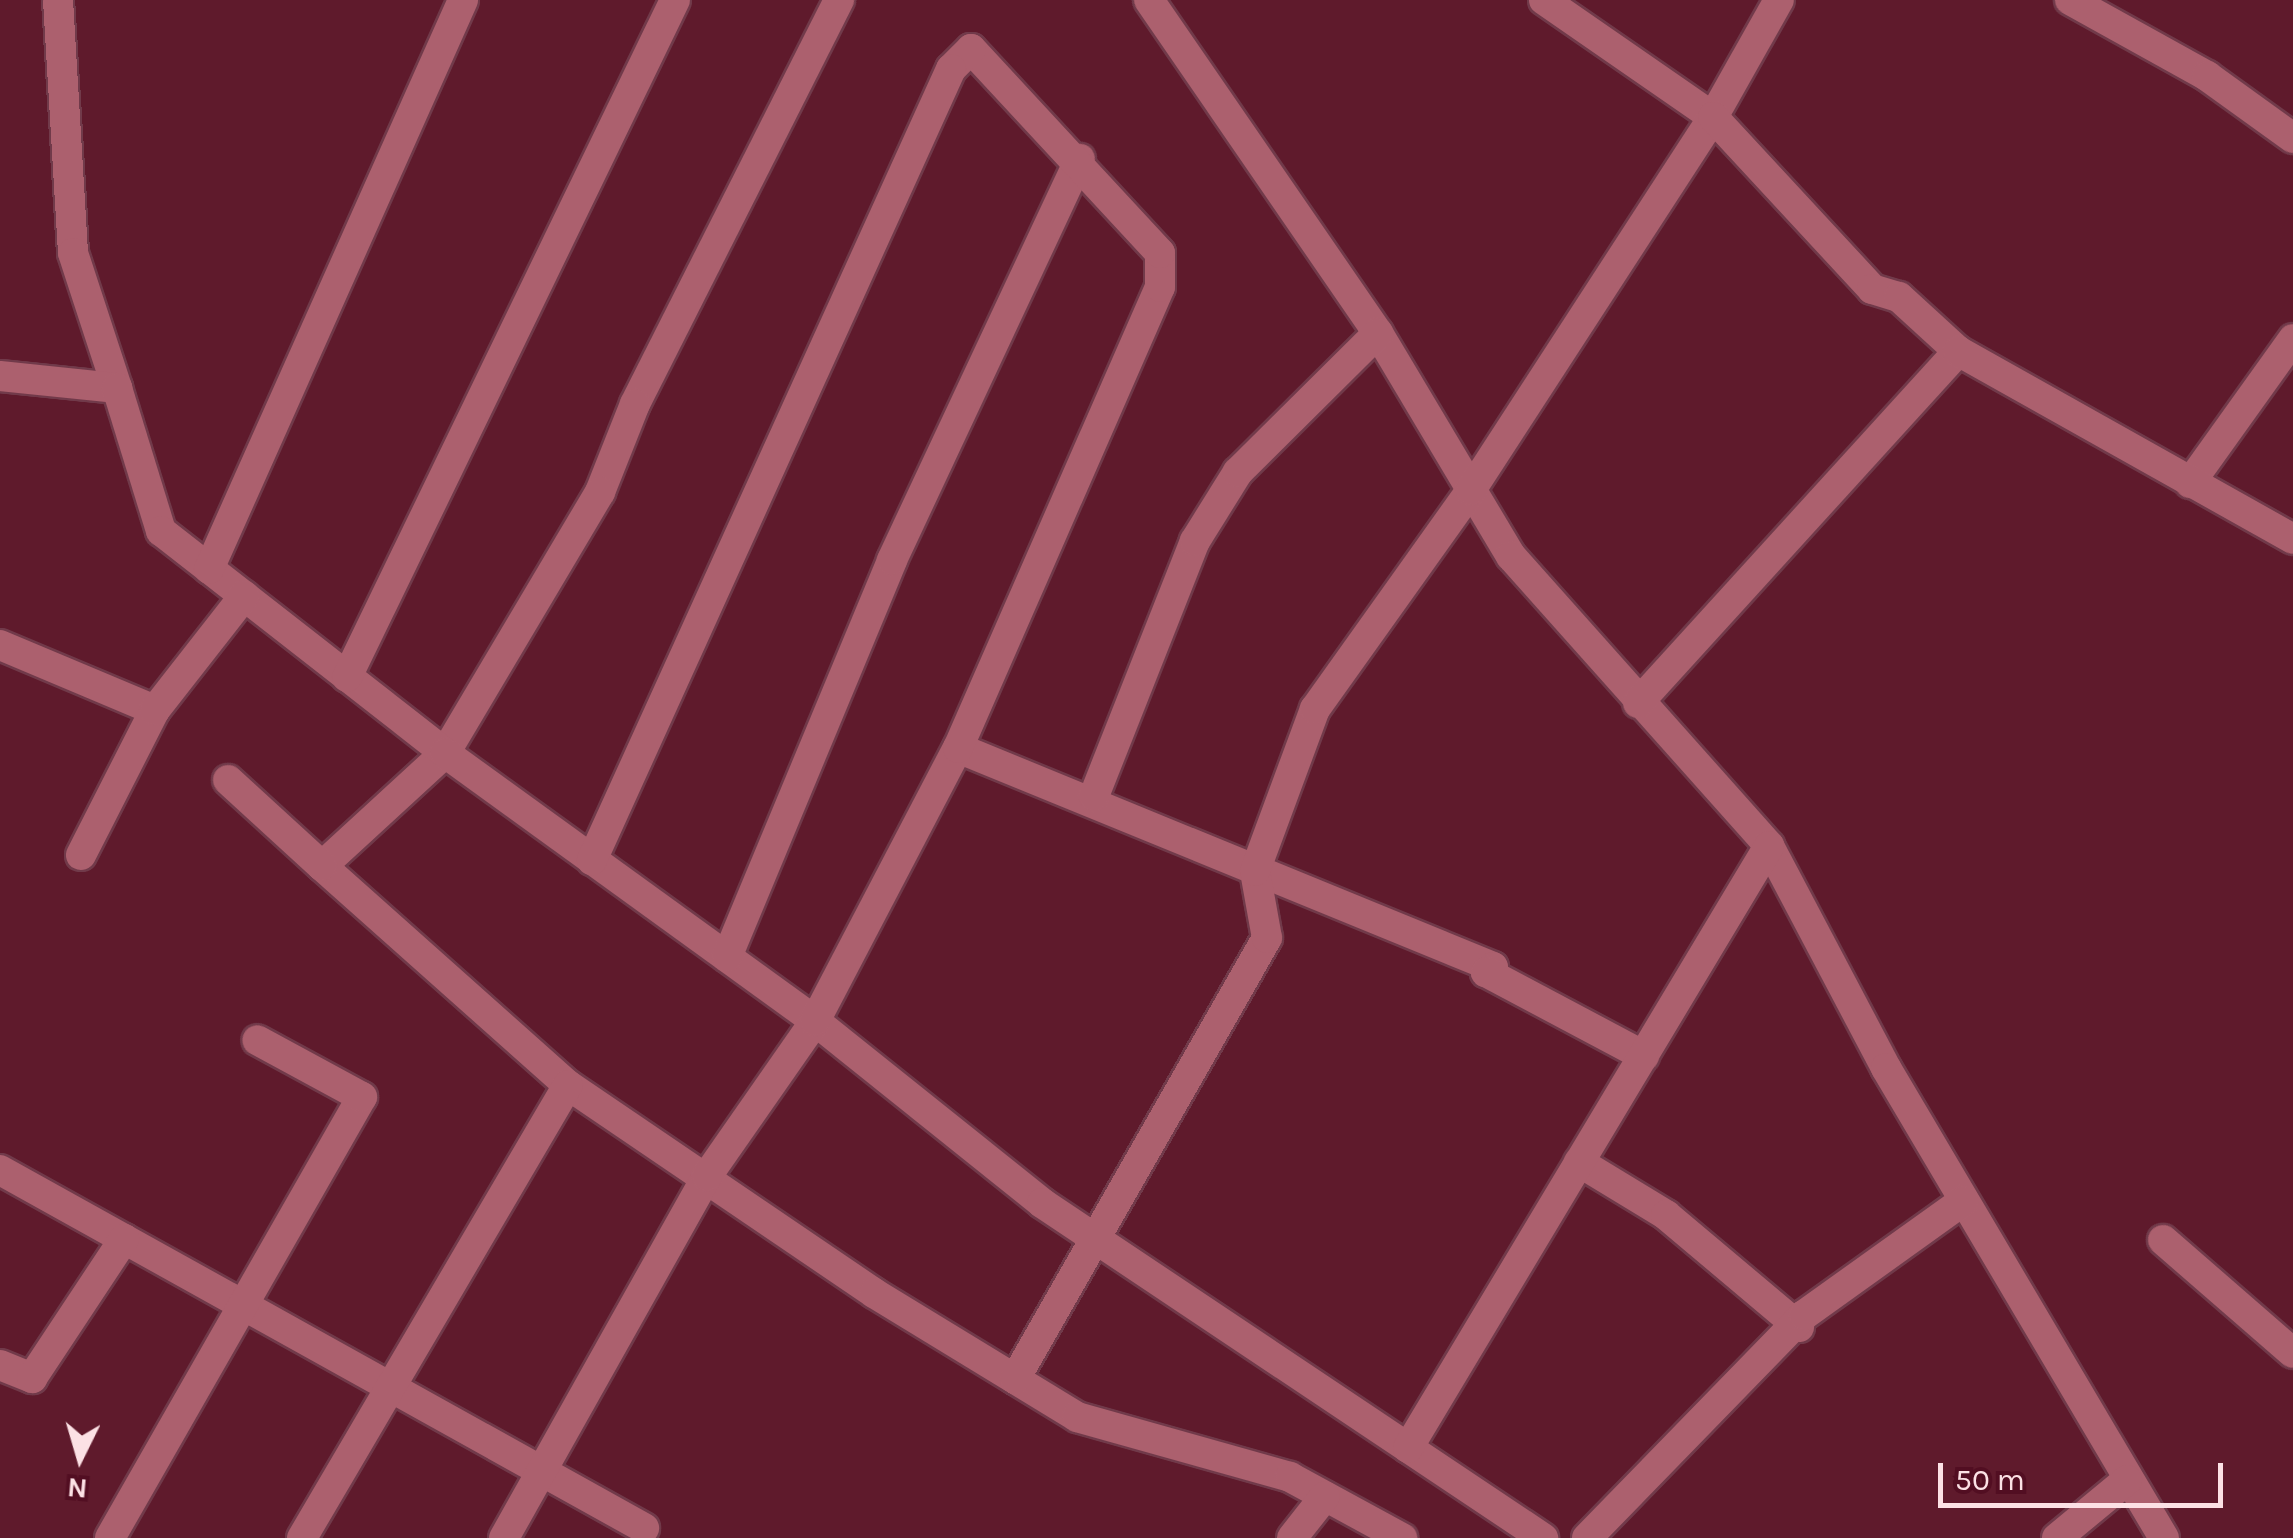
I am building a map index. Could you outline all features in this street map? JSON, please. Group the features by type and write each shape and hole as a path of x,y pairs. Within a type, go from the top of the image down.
{"street":[{"path":"58,0 73,253 161,531 445,753 815,1021 1092,1237 1543,1538"},
{"path":"210,569 463,0"},
{"path":"347,676 674,0"},
{"path":"322,866 445,753 600,492 635,404 839,0"},
{"path":"1149,0 1378,333 1511,556 1638,704 1769,846 1963,1202 2164,1538"},
{"path":"1544,0 1713,117 1872,288 1899,297 1958,350 2293,539"},
{"path":"1016,1379 1092,1237 1268,938 1254,870 1315,709 1471,490 1713,117 1780,0"},
{"path":"2070,0 2207,76 2293,138"},
{"path":"504,1538 707,1176 815,1021 958,748 1160,287 1160,254 1080,158 970,49 951,69 592,860"},
{"path":"726,957 892,560 1080,158"},
{"path":"1094,796 1196,541 1229,486 1378,333"},
{"path":"2190,483 2293,338"},
{"path":"1638,704 1958,350"},
{"path":"0,376 118,388"},
{"path":"81,855 154,710 244,596"},
{"path":"0,645 154,710"},
{"path":"958,748 1094,796 1254,870 1493,967 1486,972 1644,1056"},
{"path":"228,780 568,1085 1016,1379 1077,1417 1290,1477 1402,1538"},
{"path":"1408,1448 1769,846"},
{"path":"110,1538 240,1304 362,1097 257,1040"},
{"path":"302,1538 385,1384 568,1085"},
{"path":"1579,1162 1666,1215 1799,1327"},
{"path":"0,1170 644,1528"},
{"path":"1587,1538 1799,1327 1963,1202"},
{"path":"0,1366 32,1378 124,1238"},
{"path":"2163,1240 2293,1354"},
{"path":"2057,1538 2127,1480"},
{"path":"1292,1538 1325,1496"}]}
